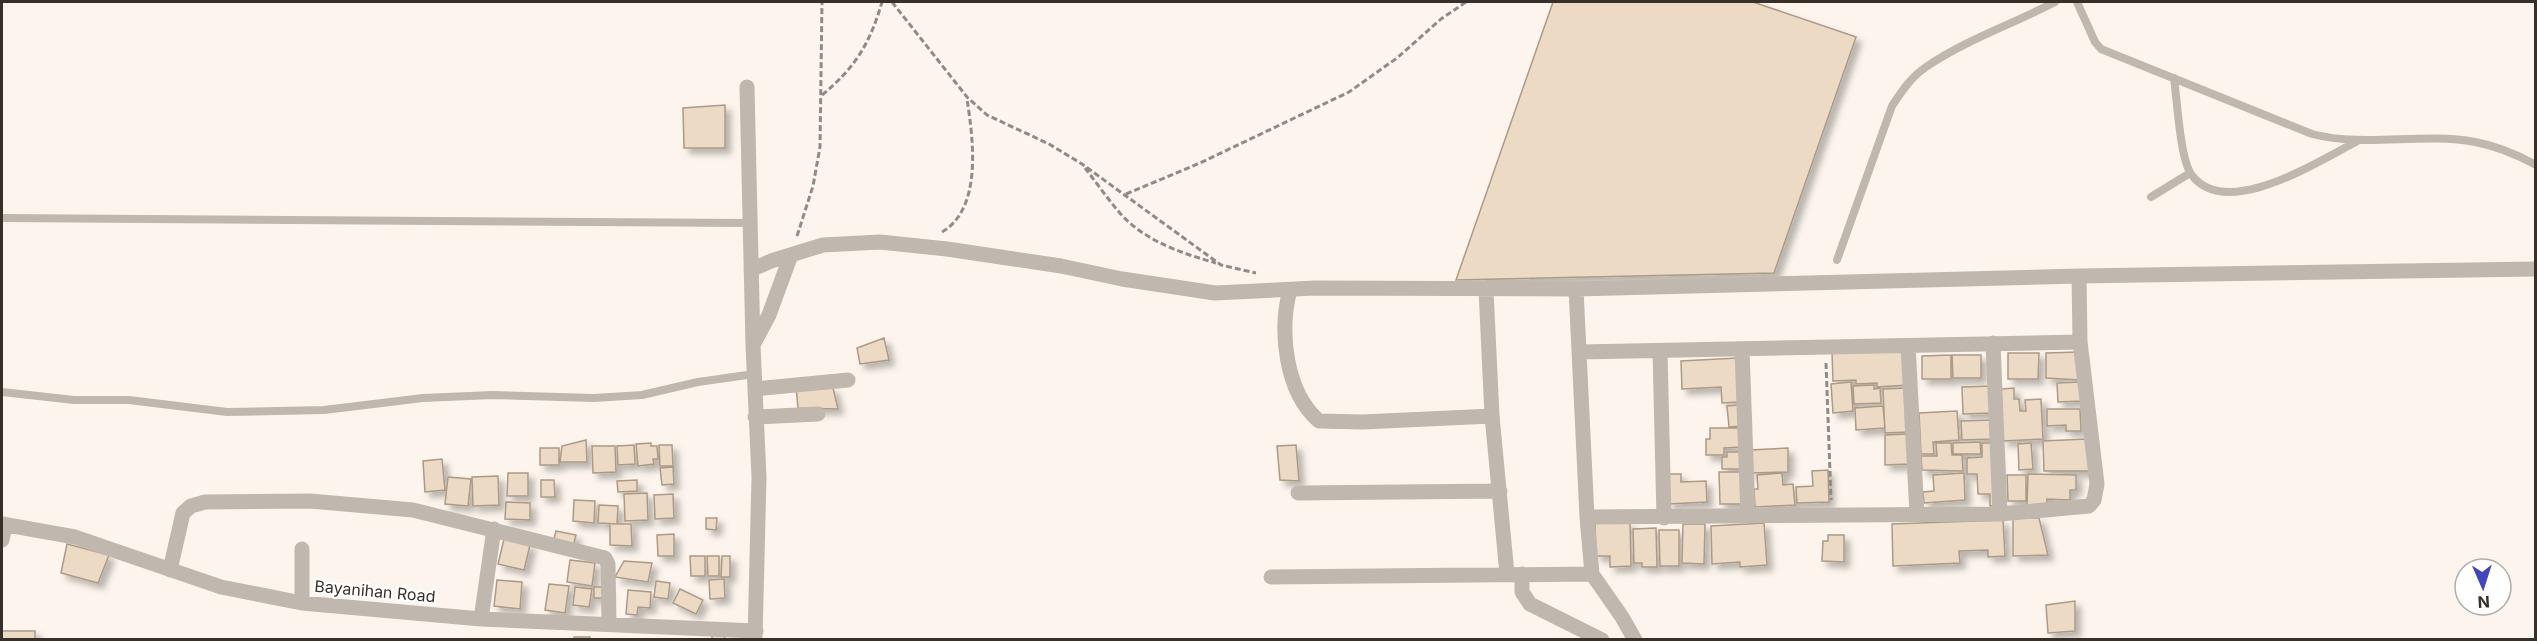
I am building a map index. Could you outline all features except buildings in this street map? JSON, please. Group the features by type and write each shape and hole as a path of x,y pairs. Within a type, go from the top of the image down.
{"street":[{"path":"747,87 749,224 759,477 755,635"},
{"path":"751,270 823,245 851,242 920,246 1061,266 1187,290 1248,293 1290,290 1576,289 2079,276 2535,268"},
{"path":"753,345 769,315 791,255"},
{"path":"1587,517 2000,514 2072,510 2089,506 2094,501 2097,484 2080,342 2079,276"},
{"path":"1576,289 1592,574 1635,639"},
{"path":"1290,290 1285,320 1288,361 1296,388 1319,421 1362,422 1492,416"},
{"path":"1486,290 1492,416 1500,490 1514,574 1530,604 1602,639"},
{"path":"1580,352 1742,350 1825,345 1908,346 2080,342"},
{"path":"1993,344 2000,514"},
{"path":"1908,346 1917,514"},
{"path":"1742,350 1748,516"},
{"path":"1660,351 1664,518"},
{"path":"755,381 848,380"},
{"path":"755,417 818,414"},
{"path":"1298,493 1500,490"},
{"path":"170,570 183,513 191,506 205,502 339,502 413,510 605,558 608,564 609,624"},
{"path":"2,540 3,524"},
{"name":"Bayanihan Road","path":"3,524 75,537 221,587 302,603 482,619 609,624 755,635"},
{"path":"482,619 494,529"},
{"path":"302,549 302,603"},
{"path":"1271,577 1592,574"}],"lane":[{"path":"1837,260 1892,106 1906,86 1924,68 1945,56 2055,2"},
{"path":"2077,2 2095,42 2101,49 2312,134 2357,141 2473,141 2508,150 2535,165"},
{"path":"2174,78 2185,158 2190,172 2199,182 2212,189 2232,192 2257,189 2357,141"},
{"path":"2151,197 2190,172"},
{"path":"2,218 486,223 631,221 749,224"},
{"path":"2,392 74,400 129,400 227,412 324,410 423,398 492,395 594,398 630,396 755,381"}],"path":[{"path":"791,255 813,186 820,147 822,2"},
{"path":"822,95 845,76 859,57 875,26 882,2"},
{"path":"892,2 967,97 987,115 1049,144 1082,164 1221,265"},
{"path":"1126,194 1200,164 1349,92 1397,58 1441,19 1466,2"},
{"path":"920,246 947,229 961,213 968,194 972,170 972,146 967,97"},
{"path":"1082,164 1120,213 1141,232 1185,254 1261,274"},
{"path":"1825,345 1832,514"}]}
